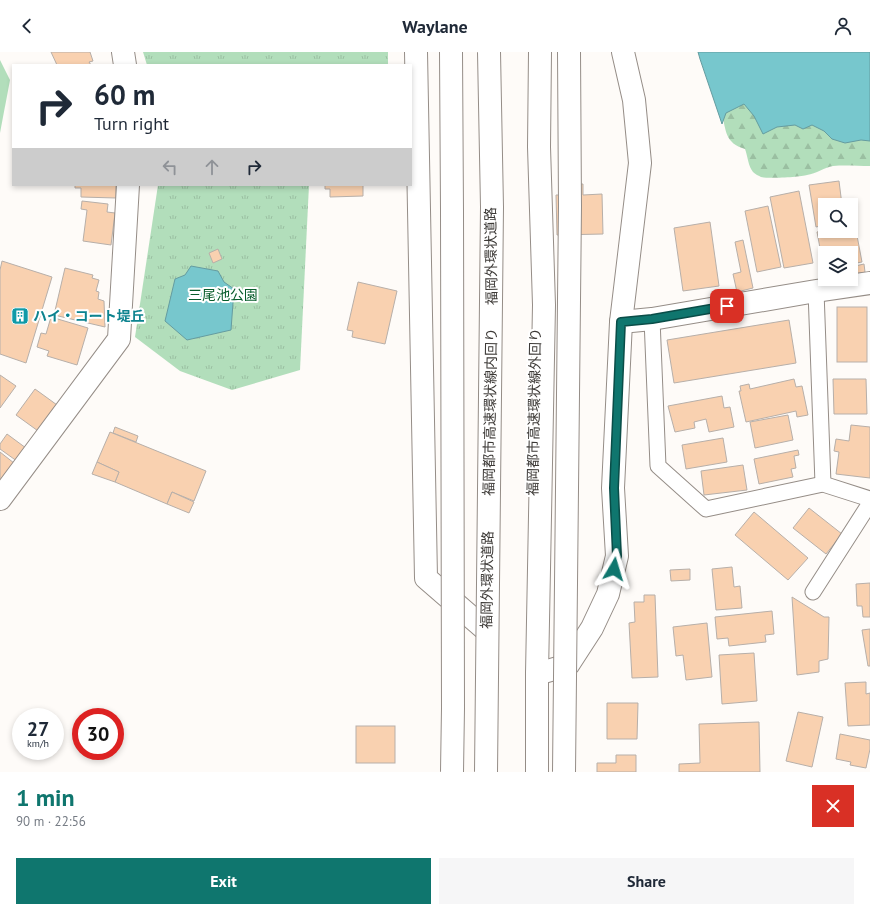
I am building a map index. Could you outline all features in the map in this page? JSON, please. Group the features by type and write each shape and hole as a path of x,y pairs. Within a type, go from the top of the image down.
{"main road":[{"path":"123,52 125,64"},
{"path":"416,52 426,578 486,630"},
{"path":"451,52 453,352 452,772"},
{"name":"福岡外環状道路","path":"482,772 493,270 486,52"},
{"name":"福岡都市高速環状線内回り","path":"486,772 492,215 489,52"},
{"name":"福岡都市高速環状線外回り","path":"530,772 536,206 533,52"},
{"path":"537,772 537,674 544,305 539,147 540,52"},
{"path":"564,772 569,52"},
{"path":"537,674 568,665 592,628 608,594 617,556 614,488 621,322 640,163 634,100 623,52"},
{"path":"0,499 119,339 128,186"},
{"path":"621,322 652,319 816,291 870,284"}],"lane":[{"path":"816,291 823,484"},
{"path":"652,319 658,466 706,509 823,484 870,499"},
{"path":"813,592 870,503"}],"green space":[{"path":"143,52 388,52 388,64 147,64"},
{"path":"0,60 10,80 0,133"},
{"path":"742,98 870,128 870,166 833,166 810,174 784,178 764,178 759,176 751,170 745,149 730,140 724,125 722,113"},
{"name":"三尾池公園","path":"158,186 309,186 300,370 232,390 180,371 135,337"}],"water":[{"path":"698,52 870,52 870,141 861,140 845,143 832,139 824,131 812,125 803,129 795,125 777,127 763,134 754,116 744,104 726,113 722,124"},
{"path":"191,266 218,271 224,282 234,289 231,330 187,340 165,321 175,279 185,275"}],"building":[{"path":"51,52 90,52 93,61 89,62 90,64 57,64"},
{"path":"839,181 841,198 818,198 818,227 816,227 809,185"},
{"path":"583,184 583,195 602,194 603,234 557,235 556,195 560,195 560,185"},
{"path":"75,186 116,186 116,198 81,197 81,188 75,188"},
{"path":"325,186 363,186 363,196 330,197 330,189 325,189"},
{"path":"799,191 813,263 784,268 770,197"},
{"path":"82,201 108,204 107,212 115,213 111,245 83,241 87,210 81,209"},
{"path":"768,206 781,267 757,272 745,211"},
{"path":"710,222 719,286 683,291 674,228"},
{"path":"818,238 857,238 862,262 858,263 858,246 820,246"},
{"path":"743,240 753,288 737,292 733,274 741,272 735,242"},
{"path":"218,249 222,259 213,263 209,253"},
{"name":"ハイ・コート堤丘","path":"2,261 52,277 26,363 0,354 0,270"},
{"path":"864,264 865,272 858,273 858,265"},
{"path":"65,268 93,275 92,278 99,280 96,291 99,292 98,299 104,301 105,327 54,315"},
{"path":"358,282 397,291 385,344 352,337 353,331 347,330"},
{"path":"837,307 867,307 867,362 837,362"},
{"path":"51,317 88,328 77,365 47,356 49,351 37,347 41,333 46,334"},
{"path":"789,320 796,363 674,383 667,340"},
{"path":"0,375 16,386 0,408"},
{"path":"794,379 796,387 802,386 808,415 797,417 796,411 746,422 739,391 741,391 740,386 749,384 750,389"},
{"path":"833,379 866,379 867,414 834,414"},
{"path":"35,389 64,410 45,436 16,415"},
{"path":"722,396 724,408 730,407 734,427 709,432 706,419 694,422 695,428 675,432 668,406"},
{"path":"788,415 793,440 755,448 750,422"},
{"path":"851,425 870,427 870,478 836,474 839,452 834,451 836,439 849,441"},
{"path":"115,427 138,436 136,442 113,433"},
{"path":"110,432 206,471 194,501 172,492 167,504 115,482 119,472 97,462"},
{"path":"7,434 30,451 21,464 0,449 0,444"},
{"path":"723,438 727,462 686,469 682,445"},
{"path":"798,450 799,455 794,456 796,468 791,469 793,477 759,484 754,459"},
{"path":"0,452 19,467 0,491"},
{"path":"97,462 119,472 115,482 92,474"},
{"path":"743,465 747,490 704,495 701,471"},
{"path":"172,492 194,502 189,513 167,504"},
{"path":"809,508 842,534 826,554 793,528"},
{"path":"754,512 808,558 788,580 735,535"},
{"path":"732,567 734,587 740,586 742,608 716,610 712,569"},
{"path":"690,569 690,580 671,581 670,570"},
{"path":"870,583 870,617 863,617 862,606 857,606 856,584"},
{"path":"644,595 655,595 658,677 632,678 629,623 635,622 634,602 644,602"},
{"path":"792,597 824,617 829,617 828,659 819,661 819,672 797,675"},
{"path":"772,611 774,634 765,635 766,642 729,646 728,638 717,639 715,617"},
{"path":"707,623 712,677 686,680 683,655 676,656 673,627"},
{"path":"870,629 870,666 868,666 862,630"},
{"path":"754,653 757,701 722,704 719,655"},
{"path":"866,682 866,694 870,693 870,725 848,726 845,683"},
{"path":"607,703 638,703 637,739 607,739"},
{"path":"798,712 823,717 812,767 786,761"},
{"path":"759,722 760,772 679,772 679,764 700,763 699,724"},
{"path":"356,726 395,726 395,763 356,763"},
{"path":"840,734 870,740 870,749 866,768 850,765 851,762 836,759"},
{"path":"616,755 636,755 636,772 597,772 597,763 616,763"}],"place":[{"name":"ハイ・コート堤丘","path":"20,316"}],"route":[{"path":"614,569 617,556 614,488 621,322 652,319 727,306"}]}
